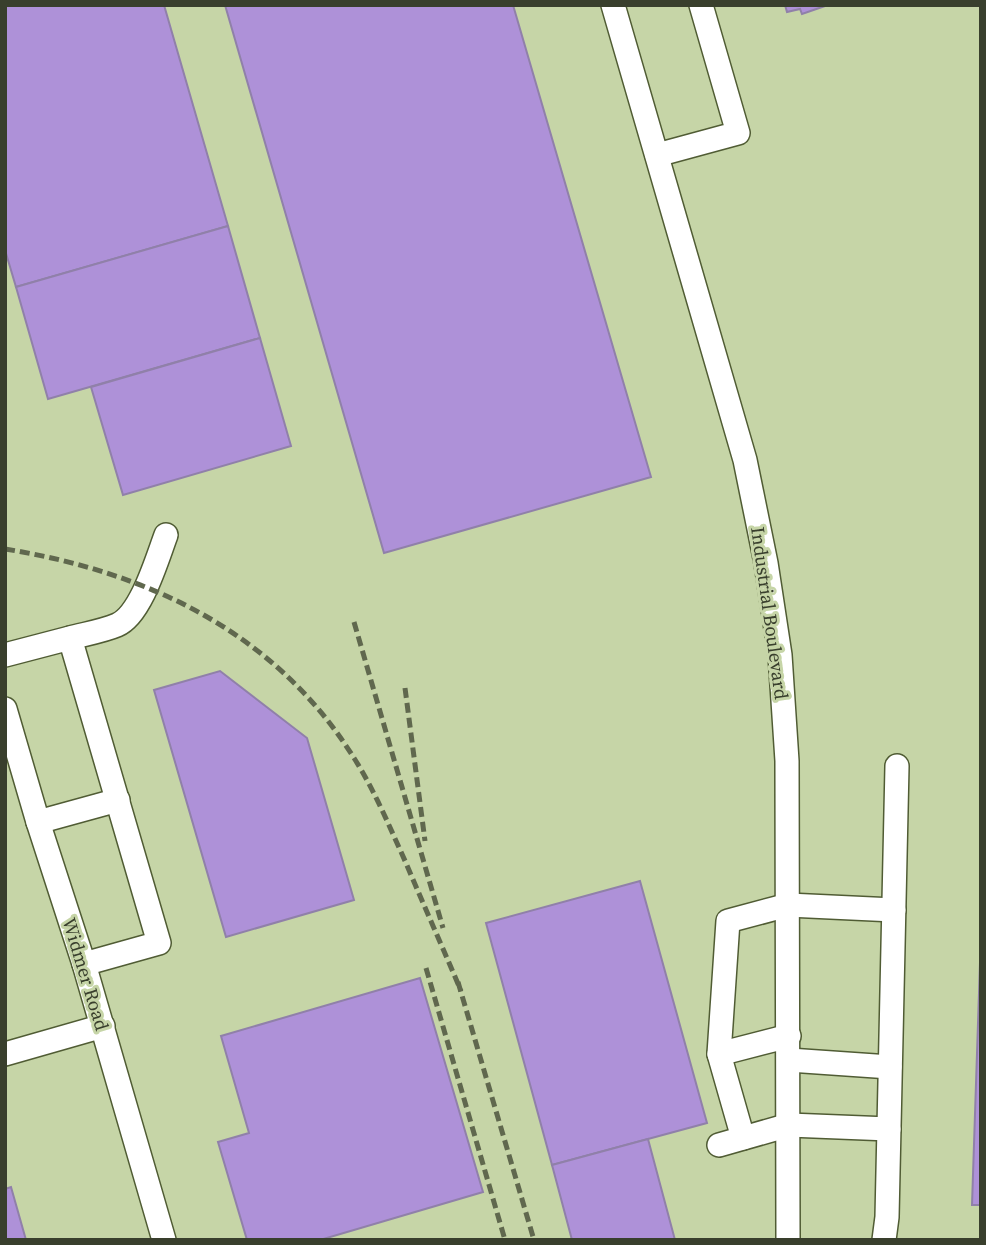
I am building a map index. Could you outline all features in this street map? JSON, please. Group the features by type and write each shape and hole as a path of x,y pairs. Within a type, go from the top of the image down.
{"street":[{"name":"Industrial Boulevard","path":"613,5 745,460 766,563 780,655 787,761 789,905 788,1240"},
{"path":"657,155 738,133 701,5"},
{"path":"5,655 118,625 130,617 146,586 166,535"},
{"path":"70,638 159,943 84,964"},
{"name":"Widmer Road","path":"5,709 103,1026 164,1240"},
{"path":"884,1240 887,1217 897,766"},
{"path":"38,822 117,800"},
{"path":"743,1138 719,1054 728,921 789,905 894,910"},
{"path":"5,1055 103,1026"},
{"path":"719,1054 789,1036"},
{"path":"789,1060 890,1067"},
{"path":"719,1145 789,1125 889,1129"}],"building":[{"path":"5,5 164,5 228,226 16,287 5,250"},
{"path":"225,5 513,5 651,477 384,553"},
{"path":"785,5 828,5 802,14 800,9 787,12"},
{"path":"228,226 260,338 48,399 16,287"},
{"path":"260,338 291,446 123,495 91,387"},
{"path":"220,671 307,738 354,900 226,937 154,690"},
{"path":"640,881 707,1123 552,1165 486,923"},
{"path":"981,932 981,1205 972,1205"},
{"path":"420,978 483,1192 320,1240 247,1240 218,1142 249,1133 221,1036"},
{"path":"648,1139 675,1240 572,1240 552,1165"},
{"path":"11,1187 26,1240 5,1240 5,1189"}],"railway":[{"path":"5,549 58,559 157,592 204,615 247,643 286,675 322,714 369,783 461,991"},
{"path":"354,622 443,928"},
{"path":"405,688 425,841"},
{"path":"426,968 505,1240"},
{"path":"458,982 534,1240"}]}
